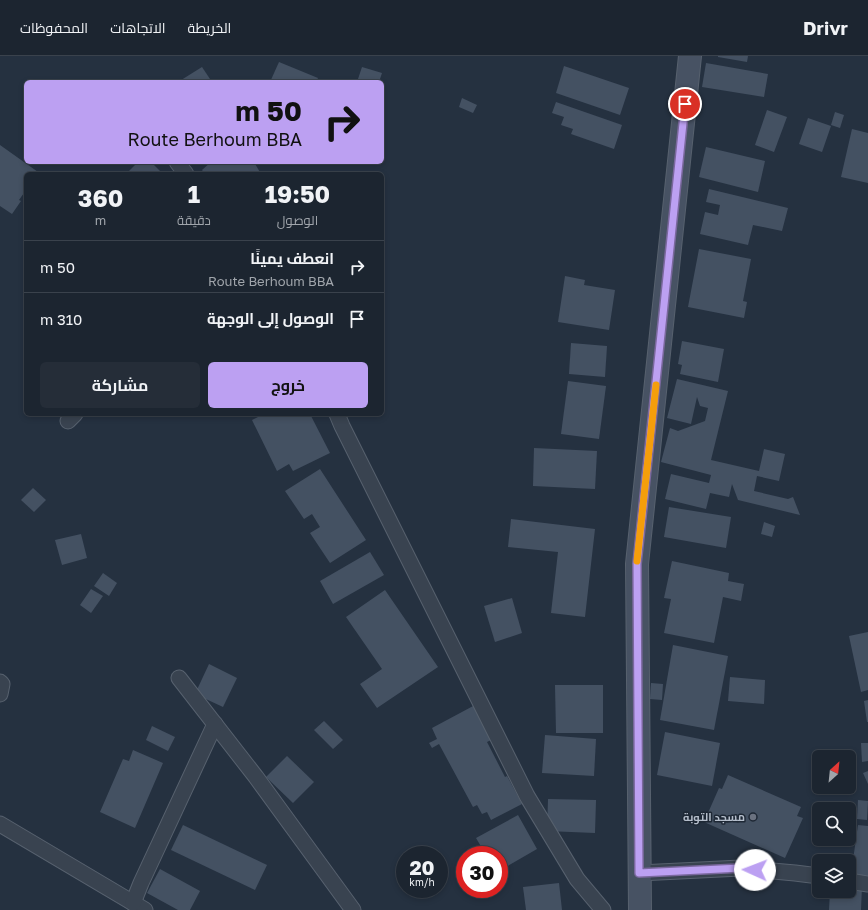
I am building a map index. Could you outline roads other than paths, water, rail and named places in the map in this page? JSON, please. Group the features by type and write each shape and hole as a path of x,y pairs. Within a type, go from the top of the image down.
{"main road":[{"path":"640,910 637,564 690,56"}],"street":[{"path":"338,416 527,796 577,879 603,910"},
{"path":"179,678 256,777 353,910"},
{"path":"0,682 2,684 0,694"},
{"path":"0,824 139,906 141,883 215,724"},
{"path":"639,873 741,868 812,875"},
{"path":"856,882 868,884"}],"place":[{"name":"مسجد التوبة","path":"753,817"}]}
